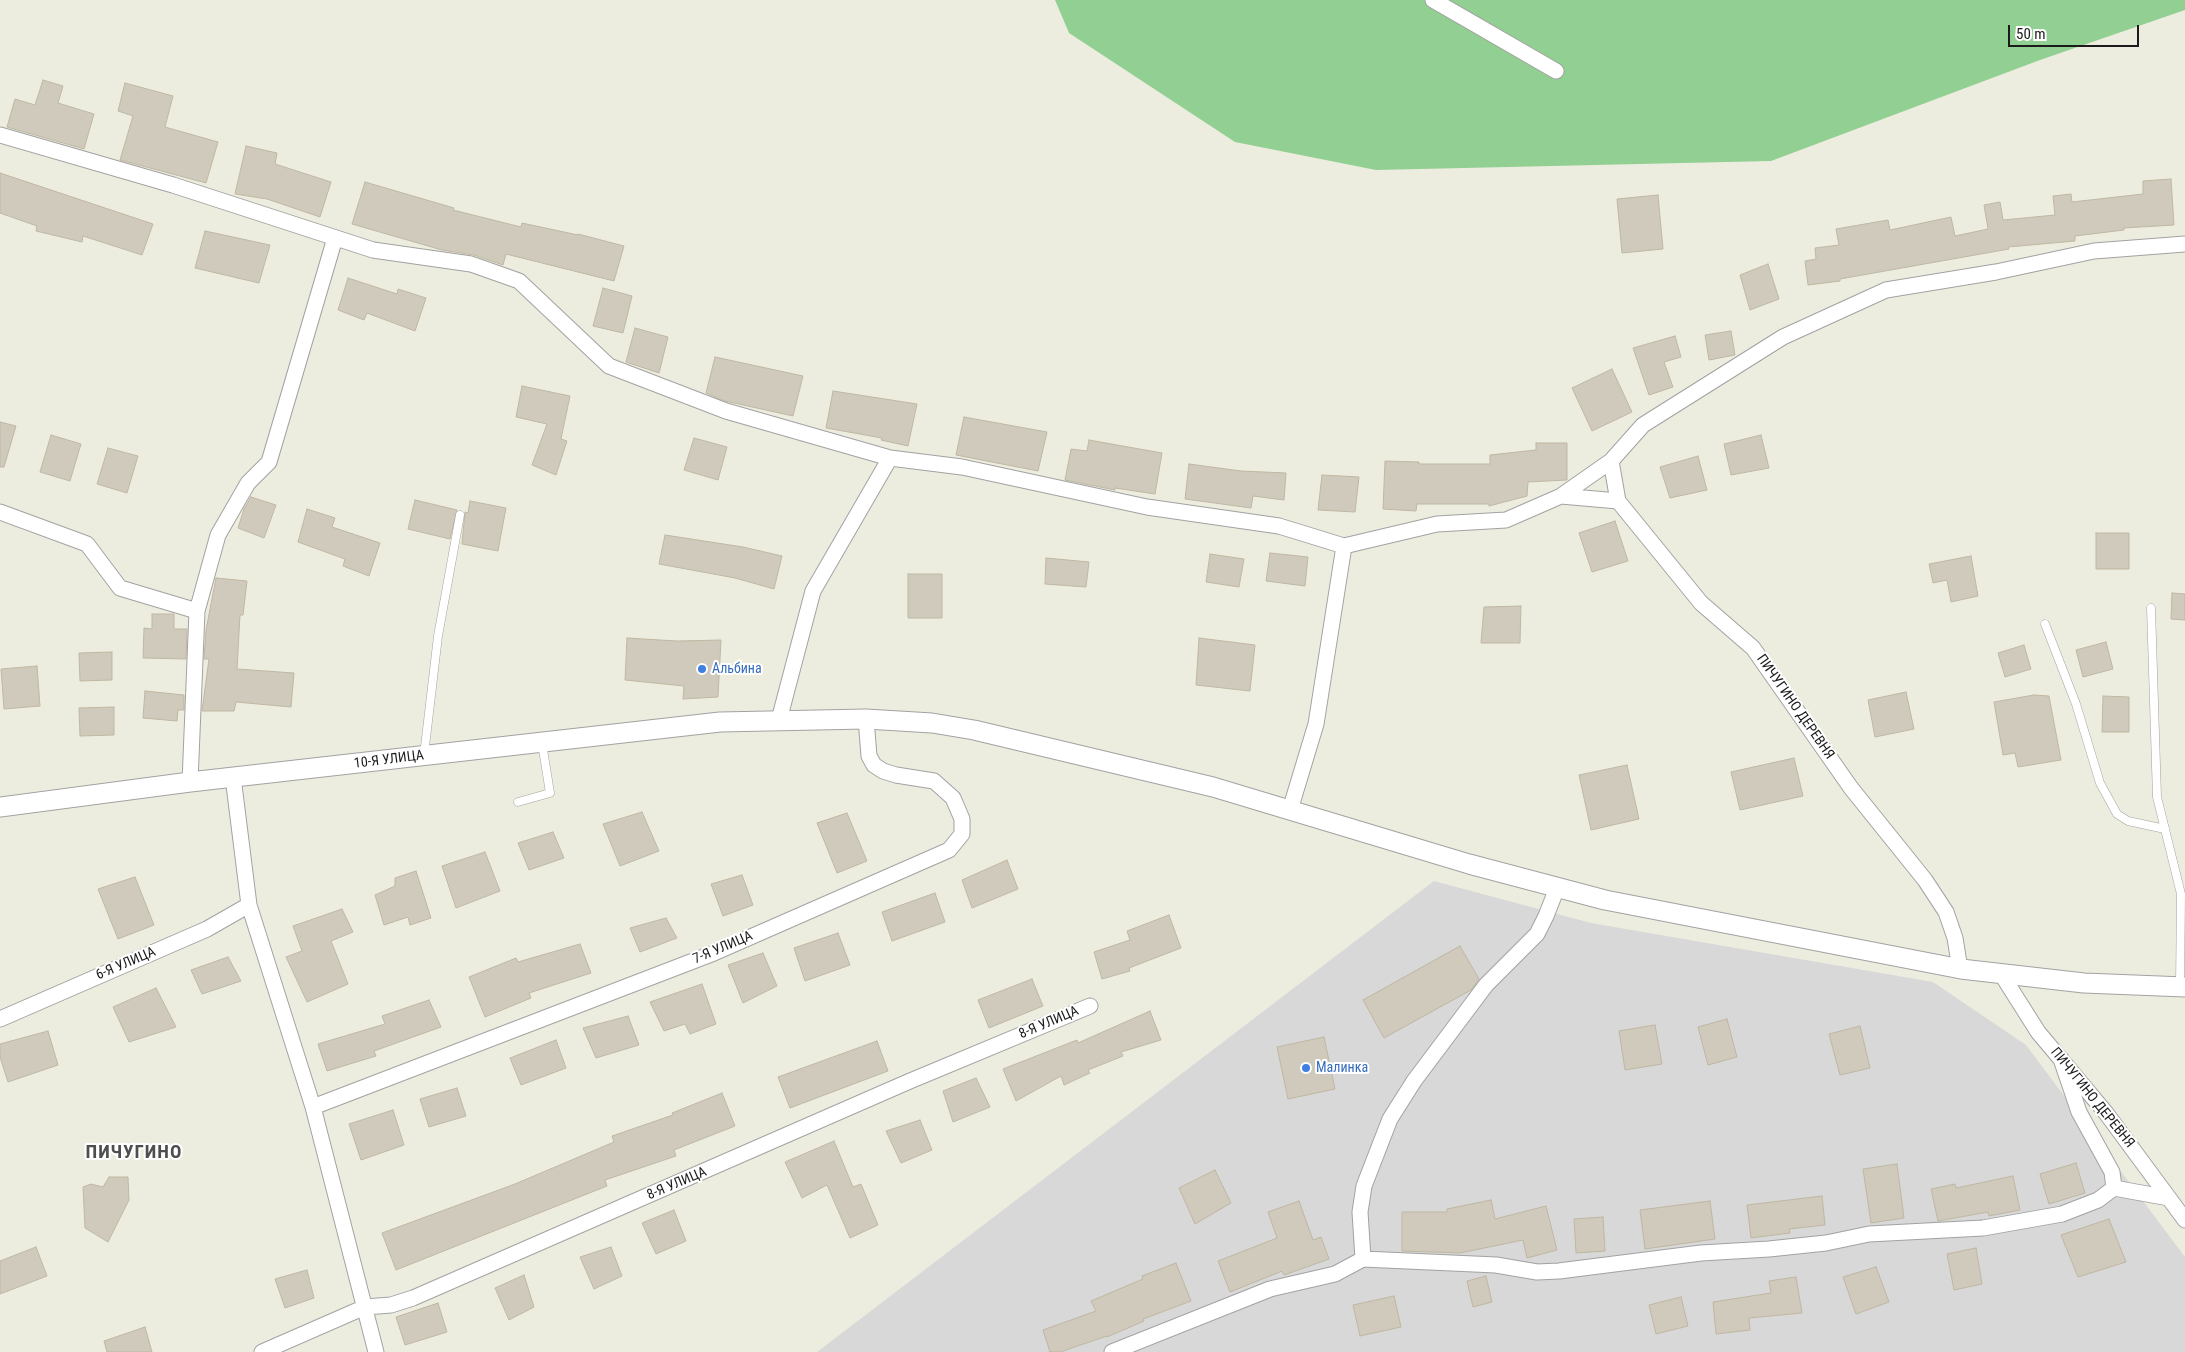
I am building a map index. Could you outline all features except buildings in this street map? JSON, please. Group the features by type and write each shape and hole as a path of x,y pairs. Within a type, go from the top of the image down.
{"street":[{"path":"1433,0 1556,72"},
{"path":"0,135 174,185 373,250 470,264 519,281 608,366 726,411 890,458 962,467 1147,507 1279,526 1344,546 1437,524 1506,520 1561,496 1611,461 1643,425 1783,337 1886,290 1996,272 2094,251 2185,244"},
{"path":"190,782 197,611 218,535 248,482 269,462 335,238"},
{"path":"779,720 813,591 890,458"},
{"name":"ПИЧУГИНО ДЕРЕВНЯ","path":"1611,461 1618,501 1701,602 1753,648 1851,788 1926,880 1946,912 1955,938 1960,969"},
{"path":"1561,496 1618,501"},
{"path":"0,512 87,544 120,588 197,611"},
{"path":"1290,810 1316,724 1344,546"},
{"name":"10-Я УЛИЦА","path":"0,808 190,782 692,725 779,720 866,719 932,723 974,730 1213,787 1556,888 1605,900 1960,969 2084,983 2182,987"},
{"name":"7-Я УЛИЦА","path":"313,1107 714,953 949,850 962,834 962,820 953,798 934,782 896,775 883,771 874,764 869,756 866,719"},
{"path":"233,777 249,905 313,1107 366,1307 376,1352"},
{"path":"1363,1259 1360,1212 1364,1186 1390,1119 1414,1081 1486,985 1537,934 1556,888"},
{"name":"6-Я УЛИЦА","path":"0,1019 207,929 249,905"},
{"name":"ПИЧУГИНО ДЕРЕВНЯ","path":"2002,975 2038,1032 2127,1141 2185,1220"},
{"name":"8-Я УЛИЦА","path":"262,1352 366,1307 391,1305 414,1298 910,1081 1090,1006"},
{"path":"2061,1059 2080,1112 2112,1172 2114,1188"},
{"path":"1112,1352 1270,1289 1335,1274 1363,1259 1496,1265 1537,1272 1560,1271 1701,1253 1807,1245 1869,1234 1984,1228 2062,1214 2098,1200 2114,1188 2169,1198"}],"lane":[{"path":"424,756 438,636 460,515"},
{"path":"2151,608 2157,797 2181,894 2182,987"},
{"path":"2045,624 2076,704 2100,783 2117,814 2128,822 2165,829"},
{"path":"518,802 550,793 542,742"}],"shaded area":[{"path":"1434,881 1591,923 1933,982 2026,1045 2185,1257 2185,1352 817,1352"}],"green space":[{"path":"1055,0 2185,0 2185,10 2040,60 1771,161 1376,170 1235,142 1069,33"}],"place":[{"name":"Альбина","path":"702,669"},
{"name":"Малинка","path":"1306,1068"}],"district":[{"name":"ПИЧУГИНО","path":"134,1153"}]}
